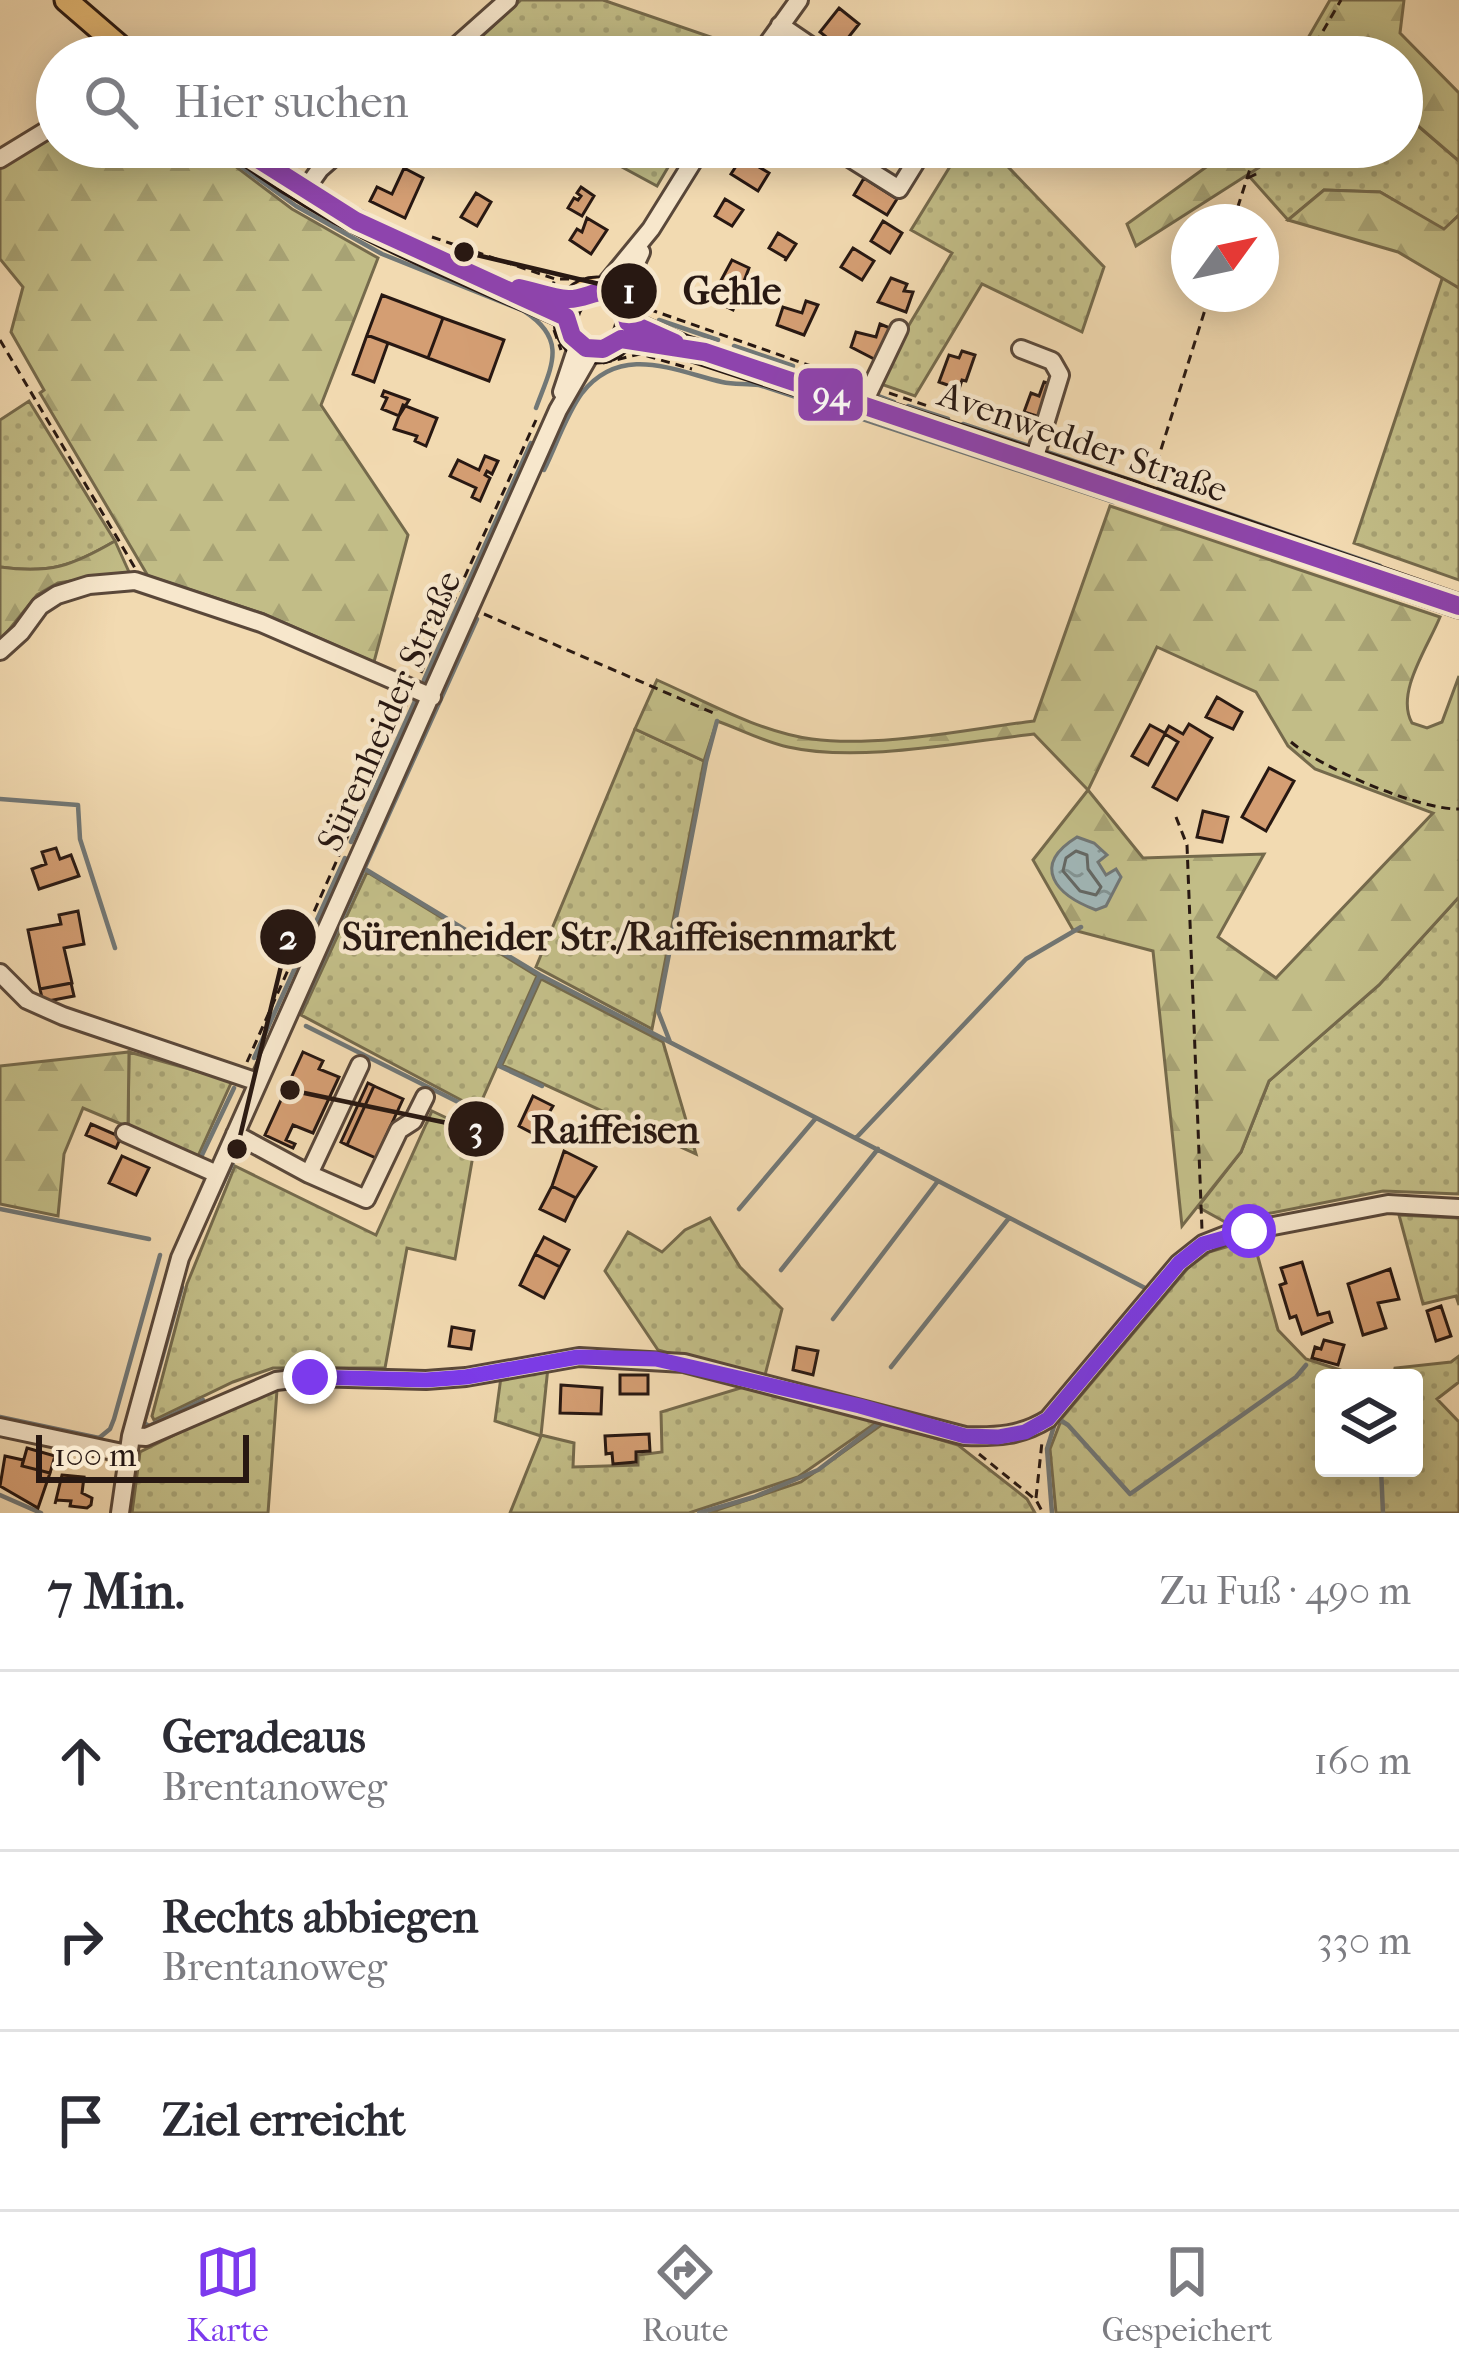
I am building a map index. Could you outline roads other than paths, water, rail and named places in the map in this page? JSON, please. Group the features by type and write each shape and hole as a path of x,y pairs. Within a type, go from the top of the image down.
{"main road":[{"path":"66,0 108,36"},
{"path":"268,168 358,226 563,314 571,337 590,353 603,350 624,330 613,289 581,293 563,314"},
{"name":"Avenwedder Straße","path":"624,330 1146,497 1459,606"}],"street":[{"path":"468,36 508,0"},
{"path":"772,36 799,0"},
{"path":"780,25 796,36"},
{"path":"0,159 36,137"},
{"path":"303,193 322,168"},
{"path":"613,289 689,168"},
{"path":"875,168 898,189 908,168"},
{"path":"863,404 899,329"},
{"path":"1021,349 1052,361 1060,375 1034,460"},
{"name":"Sürenheider Straße","path":"120,1513 129,1445 180,1258 471,608 568,366 590,353"},
{"path":"0,651 40,605 57,595 88,585 135,581 261,623 432,697"},
{"path":"0,973 27,1000 63,1016 258,1082"},
{"path":"309,1174 360,1065"},
{"path":"235,1134 366,1199 399,1130 413,1121 425,1097"},
{"path":"124,1133 217,1174"},
{"path":"0,1427 129,1445 276,1381 466,1377 578,1357 684,1363 965,1436 998,1437 1025,1432 1048,1419 1179,1263 1203,1244 1226,1235 1388,1204 1459,1208"}],"water":[{"path":"1077,837 1094,843 1107,855 1098,862 1106,875 1116,869 1121,877 1106,906 1096,910 1070,896 1054,879 1055,859"}],"waterway":[{"path":"243,168 296,206 382,254 524,311 538,322 552,344 552,355 536,408"},
{"path":"659,320 718,340"},
{"path":"734,346 793,366"},
{"path":"544,470 582,393 613,369 648,365 727,383 759,385 1114,502"},
{"path":"806,371 861,390"},
{"path":"876,395 894,402"},
{"path":"908,406 948,419"},
{"path":"963,424 1032,447"},
{"path":"424,680 531,443"},
{"path":"1047,452 1139,483"},
{"path":"1157,489 1380,566"},
{"path":"300,1011 477,619"},
{"path":"351,842 415,701"},
{"path":"670,1042 658,1011 717,721"},
{"path":"0,799 78,805 80,839 115,948"},
{"path":"254,1058 345,858"},
{"path":"365,869 540,975 1145,1288"},
{"path":"856,1138 1026,959 1081,927"},
{"path":"540,975 499,1066 542,1086"},
{"path":"306,1026 468,1107"},
{"path":"202,1155 234,1088"},
{"path":"739,1209 816,1118"},
{"path":"201,1231 239,1149"},
{"path":"781,1270 878,1149"},
{"path":"833,1319 938,1181"},
{"path":"0,1209 149,1239"},
{"path":"891,1367 1009,1218"},
{"path":"0,1417 99,1438 110,1429 160,1255"},
{"path":"182,1287 144,1423 149,1426 203,1400"},
{"path":"1057,1418 1130,1494 1296,1377 1306,1365"},
{"path":"699,1513 754,1497 818,1470 882,1421"},
{"path":"1052,1513 1047,1449 1055,1423"},
{"path":"1381,1477 1383,1513"},
{"path":"0,1495 41,1513"}],"place":[{"name":"Gehle","path":"464,252"},
{"name":"Raiffeisen","path":"290,1090"},
{"name":"Sürenheider Str./Raiffeisenmarkt","path":"237,1149"}]}
